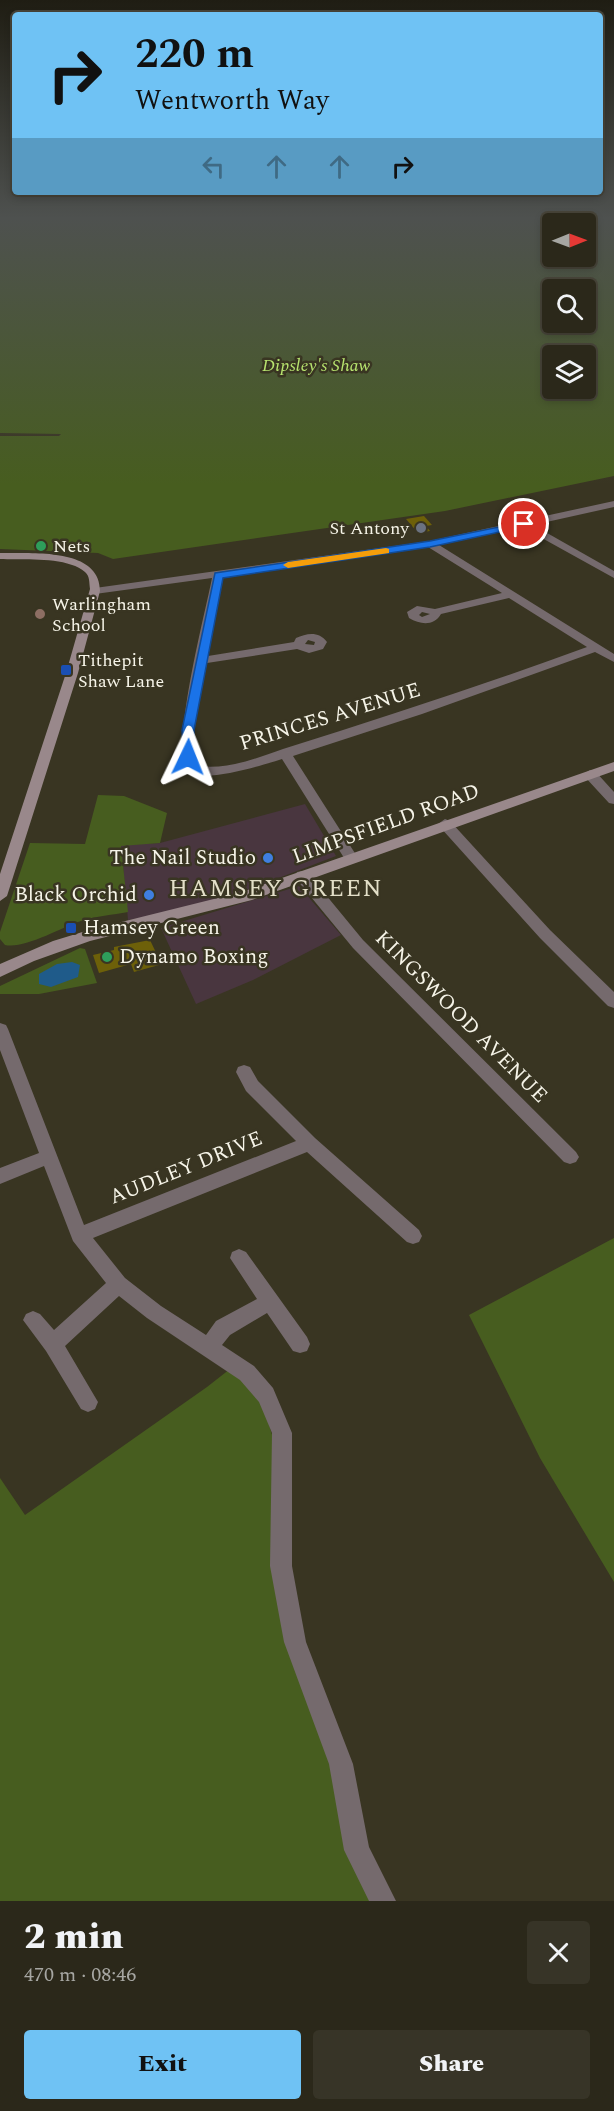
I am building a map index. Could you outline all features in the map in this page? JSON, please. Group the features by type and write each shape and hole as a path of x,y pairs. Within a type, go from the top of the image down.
{"street":[{"path":"95,591 430,544 614,504"},
{"path":"524,524 614,575"},
{"path":"430,544 614,659"},
{"path":"0,556 56,558 74,562 90,571 94,577 95,591 72,673 1,889"},
{"name":"PRINCES AVENUE","path":"218,575 188,730 188,757 194,770 203,772 218,771 285,753 412,714 596,648"},
{"path":"435,612 509,595"},
{"path":"203,660 299,645"},
{"path":"285,753 351,858"},
{"name":"LIMPSFIELD ROAD","path":"1,968 38,951 80,938 215,907 614,766"},
{"path":"590,774 614,800"},
{"path":"445,824 545,934 614,1002"},
{"name":"KINGSWOOD AVENUE","path":"302,876 358,944 570,1157"},
{"path":"0,1029 37,1122 47,1157 70,1206 79,1234 118,1284 247,1373 266,1395 282,1433 280,1552 290,1623 295,1642 336,1748 346,1782 357,1850 383,1901"},
{"name":"AUDLEY DRIVE","path":"244,1072 252,1086 309,1143 413,1236"},
{"name":"AUDLEY DRIVE","path":"79,1234 309,1143"},
{"path":"0,1176 47,1157"},
{"path":"239,1258 300,1344"},
{"path":"53,1344 118,1284"},
{"path":"209,1347 223,1328 269,1302"},
{"path":"33,1320 53,1344 88,1401"}],"shaded area":[{"path":"305,804 336,856 250,889 181,910 128,920 121,845 160,843"},
{"path":"299,886 341,935 253,980 196,1004 161,928"}],"green space":[{"name":"Dipsley's Shaw","path":"0,308 542,308 542,333 596,333 596,308 614,308 614,476 445,511 113,559 98,553 0,549 0,436 59,436 61,434 0,433"},
{"path":"98,795 124,796 167,813 160,843 121,846 128,912 87,919 32,941 5,945 0,939 0,932 30,843 85,844"},
{"path":"80,948 85,949 97,983 39,994 0,994 0,986"},
{"path":"614,1238 614,1582 540,1458 469,1315"},
{"path":"230,1369 261,1398 276,1448 276,1566 376,1901 0,1901 0,1478 25,1515"}],"water":[{"path":"72,962 80,965 78,977 51,987 39,984 39,974 57,964"}],"building":[{"name":"St Antony","path":"424,516 432,525 426,526 430,531 418,533 406,519"},
{"path":"150,940 160,961 159,965 134,972 131,964 99,973 93,955 114,950 114,947"}],"slow traffic":[{"path":"288,565 386,551"}],"place":[{"name":"St Antony","path":"421,528"},
{"name":"Nets","path":"41,546"},
{"name":"Warlingham School","path":"40,614"},
{"name":"Tithepit Shaw Lane","path":"66,670"},
{"name":"The Nail Studio","path":"268,858"},
{"name":"Black Orchid","path":"149,895"},
{"name":"Hamsey Green","path":"71,928"},
{"name":"Dynamo Boxing","path":"107,957"}],"district":[{"name":"HAMSEY GREEN","path":"276,889"}],"route":[{"path":"188,757 188,730 218,575 430,544 524,524"}]}
